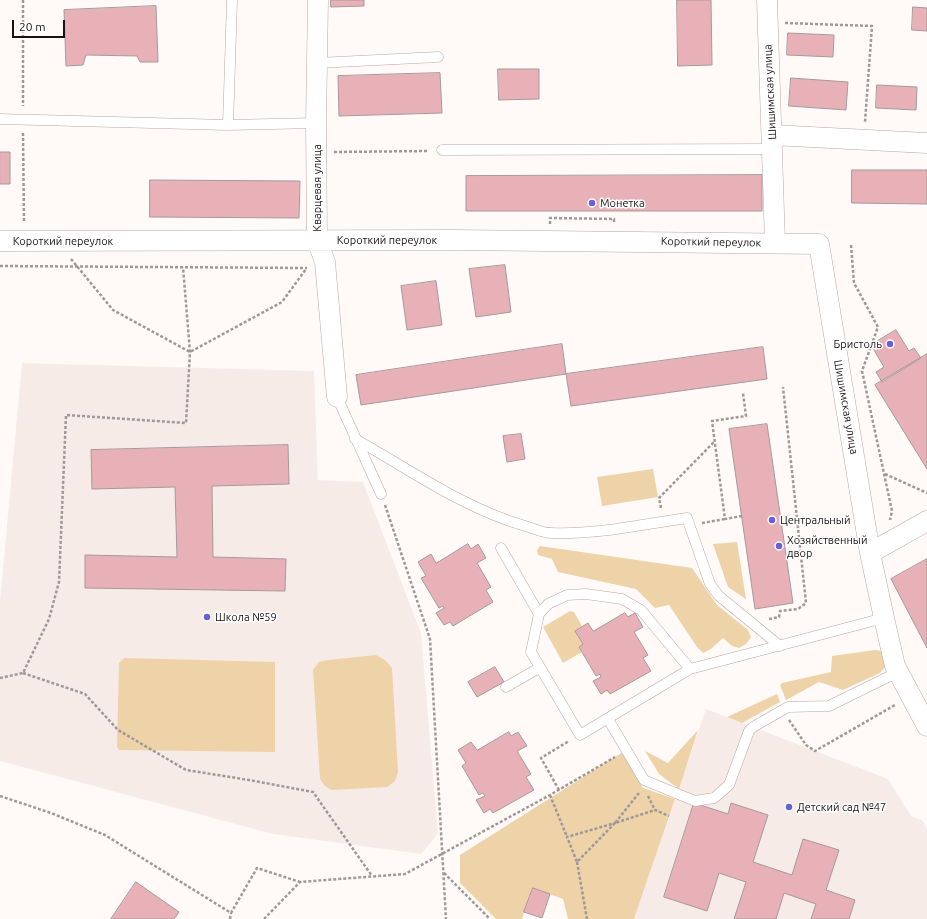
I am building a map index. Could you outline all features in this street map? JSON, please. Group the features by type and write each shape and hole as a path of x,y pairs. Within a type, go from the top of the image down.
{"street":[{"name":"Кварцевая улица","path":"318,0 316,122 317,240 325,262 337,397"},
{"name":"Шишимская улица","path":"767,0 773,142 775,243 820,244 878,549 884,618 895,666 927,726"},
{"path":"773,142 864,140 927,143"},
{"name":"Короткий переулок","path":"0,241 317,240 775,243"},
{"path":"878,549 927,521"}],"lane":[{"path":"228,125 232,0"},
{"path":"317,63 438,57"},
{"path":"0,119 228,125 316,122"},
{"path":"442,150 773,142"},
{"path":"337,397 381,494"},
{"path":"355,438 431,484 471,505 510,522 550,533 586,532 687,518 710,584 719,596 780,646"},
{"path":"500,548 539,614"},
{"path":"690,669 641,610 622,599 586,594 567,596 548,604 539,614 531,652 539,668 580,735 690,669 884,618"},
{"path":"506,687 539,668"},
{"path":"608,719 644,780 695,801 705,800 714,798 729,785 751,729 788,707 829,706 898,672"}],"path":[{"path":"767,22 872,26 864,140"},
{"path":"317,152 442,150"},
{"path":"56,240 113,310 190,352"},
{"path":"190,352 282,302 307,268 317,240"},
{"path":"851,244 854,283 878,327 862,371 892,512 878,549"},
{"path":"300,261 300,267"},
{"path":"0,266 307,268"},
{"path":"23,673 49,619 59,582 66,415 186,423 190,352 183,267"},
{"path":"764,619 778,617 780,611 798,609 806,603 783,387"},
{"path":"725,519 712,421 746,416 743,393"},
{"path":"659,498 714,442"},
{"path":"884,474 927,493"},
{"path":"381,494 430,639 447,918"},
{"path":"690,525 742,516"},
{"path":"703,523 705,530"},
{"path":"0,678 23,673 85,694 118,730 186,770 313,792 372,876"},
{"path":"783,710 806,744 816,752 911,696"},
{"path":"559,790 541,758 580,735"},
{"path":"230,919 231,913 257,868 300,882 405,874 559,790 626,750"},
{"path":"577,862 615,823 643,788"},
{"path":"646,793 655,810 669,816"},
{"path":"550,795 577,862 587,919"},
{"path":"0,796 51,813 105,835 231,913"},
{"path":"567,837 655,810"},
{"path":"444,873 490,919"},
{"path":"264,919 300,882"}],"shaded area":[{"name":"Школа №59","path":"22,363 314,371 318,480 363,482 421,633 438,834 421,854 273,834 0,761 0,601"},
{"path":"653,469 658,497 602,506 597,477"},
{"path":"737,542 746,599 728,587 713,544"},
{"path":"540,546 692,568 717,605 748,630 751,637 746,644 739,648 732,646 723,638 711,649 703,653 697,647 669,605 655,608 636,589 558,572 552,559 538,555 537,550"},
{"path":"570,611 574,612 582,626 575,631 583,644 579,647 582,652 563,663 543,627"},
{"path":"875,650 883,651 885,667 880,673 843,690 819,682 786,700 780,685 782,683 831,672 832,656"},
{"path":"376,655 385,660 392,668 398,772 395,781 387,787 332,790 325,786 320,779 313,670 319,662"},
{"path":"124,658 275,662 275,752 119,750 117,747 119,663"},
{"path":"777,694 780,702 742,723 727,717"},
{"name":"Детский сад №47","path":"706,709 888,779 911,816 922,820 927,829 927,919 634,919"},
{"path":"698,730 679,789 659,774 645,751 668,763"},
{"path":"623,752 643,788 675,799 634,919 568,919 563,899 533,888 522,919 496,919 460,883 460,855"}],"building":[{"path":"331,0 364,0 364,6 331,7"},
{"path":"677,0 711,0 712,65 678,66"},
{"path":"156,6 158,62 140,62 137,56 86,55 83,65 66,66 64,10"},
{"path":"913,7 927,8 927,31 912,30"},
{"path":"788,33 834,35 833,57 787,55"},
{"path":"498,69 539,69 539,99 499,100"},
{"path":"440,73 442,113 339,116 338,76"},
{"path":"791,78 848,82 846,110 789,106"},
{"path":"877,85 917,87 916,110 876,108"},
{"path":"0,152 10,152 10,184 0,184"},
{"path":"852,170 927,170 927,204 852,203"},
{"path":"762,175 762,211 466,211 466,176"},
{"path":"150,180 300,181 299,218 150,217"},
{"path":"505,265 511,312 476,317 469,269"},
{"path":"436,281 442,325 407,330 401,286"},
{"path":"896,330 909,351 914,348 921,358 882,382 876,372 884,367 871,345"},
{"path":"562,344 566,374 361,405 356,375"},
{"path":"763,347 767,379 571,406 566,374"},
{"path":"927,354 927,469 875,385"},
{"path":"767,424 793,603 755,609 729,429"},
{"path":"521,434 525,459 507,462 503,436"},
{"path":"288,445 289,484 212,486 213,557 286,559 285,591 85,588 85,555 177,557 175,487 92,489 91,450"},
{"path":"468,544 471,549 478,544 486,558 477,563 491,587 486,590 493,602 453,626 450,622 444,625 436,613 444,608 443,606 439,608 421,578 426,576 418,562 431,554 436,563"},
{"path":"927,559 927,648 891,579"},
{"path":"625,613 628,617 635,613 643,627 634,632 648,655 643,658 651,671 610,694 607,690 601,694 593,681 601,677 600,674 596,676 579,647 583,644 575,631 588,623 593,631"},
{"path":"495,667 504,682 477,697 468,682"},
{"path":"509,732 511,736 518,732 527,746 517,751 531,774 526,777 534,790 493,813 490,809 484,813 476,800 485,796 483,793 479,795 462,766 466,763 458,750 471,742 477,750"},
{"path":"694,803 728,814 731,803 768,815 753,862 792,875 803,839 839,850 826,890 855,900 849,919 811,919 816,904 784,893 776,919 734,919 746,882 719,873 707,911 664,897"},
{"path":"136,882 179,912 174,919 111,919"},
{"path":"533,888 550,894 542,918 524,912"}],"place":[{"name":"Монетка","path":"592,203"},
{"name":"Бристоль","path":"890,344"},
{"name":"Центральный","path":"772,520"},
{"name":"Хозяйственный двор","path":"779,546"},
{"name":"Школа №59","path":"207,617"},
{"name":"Детский сад №47","path":"789,807"}]}
